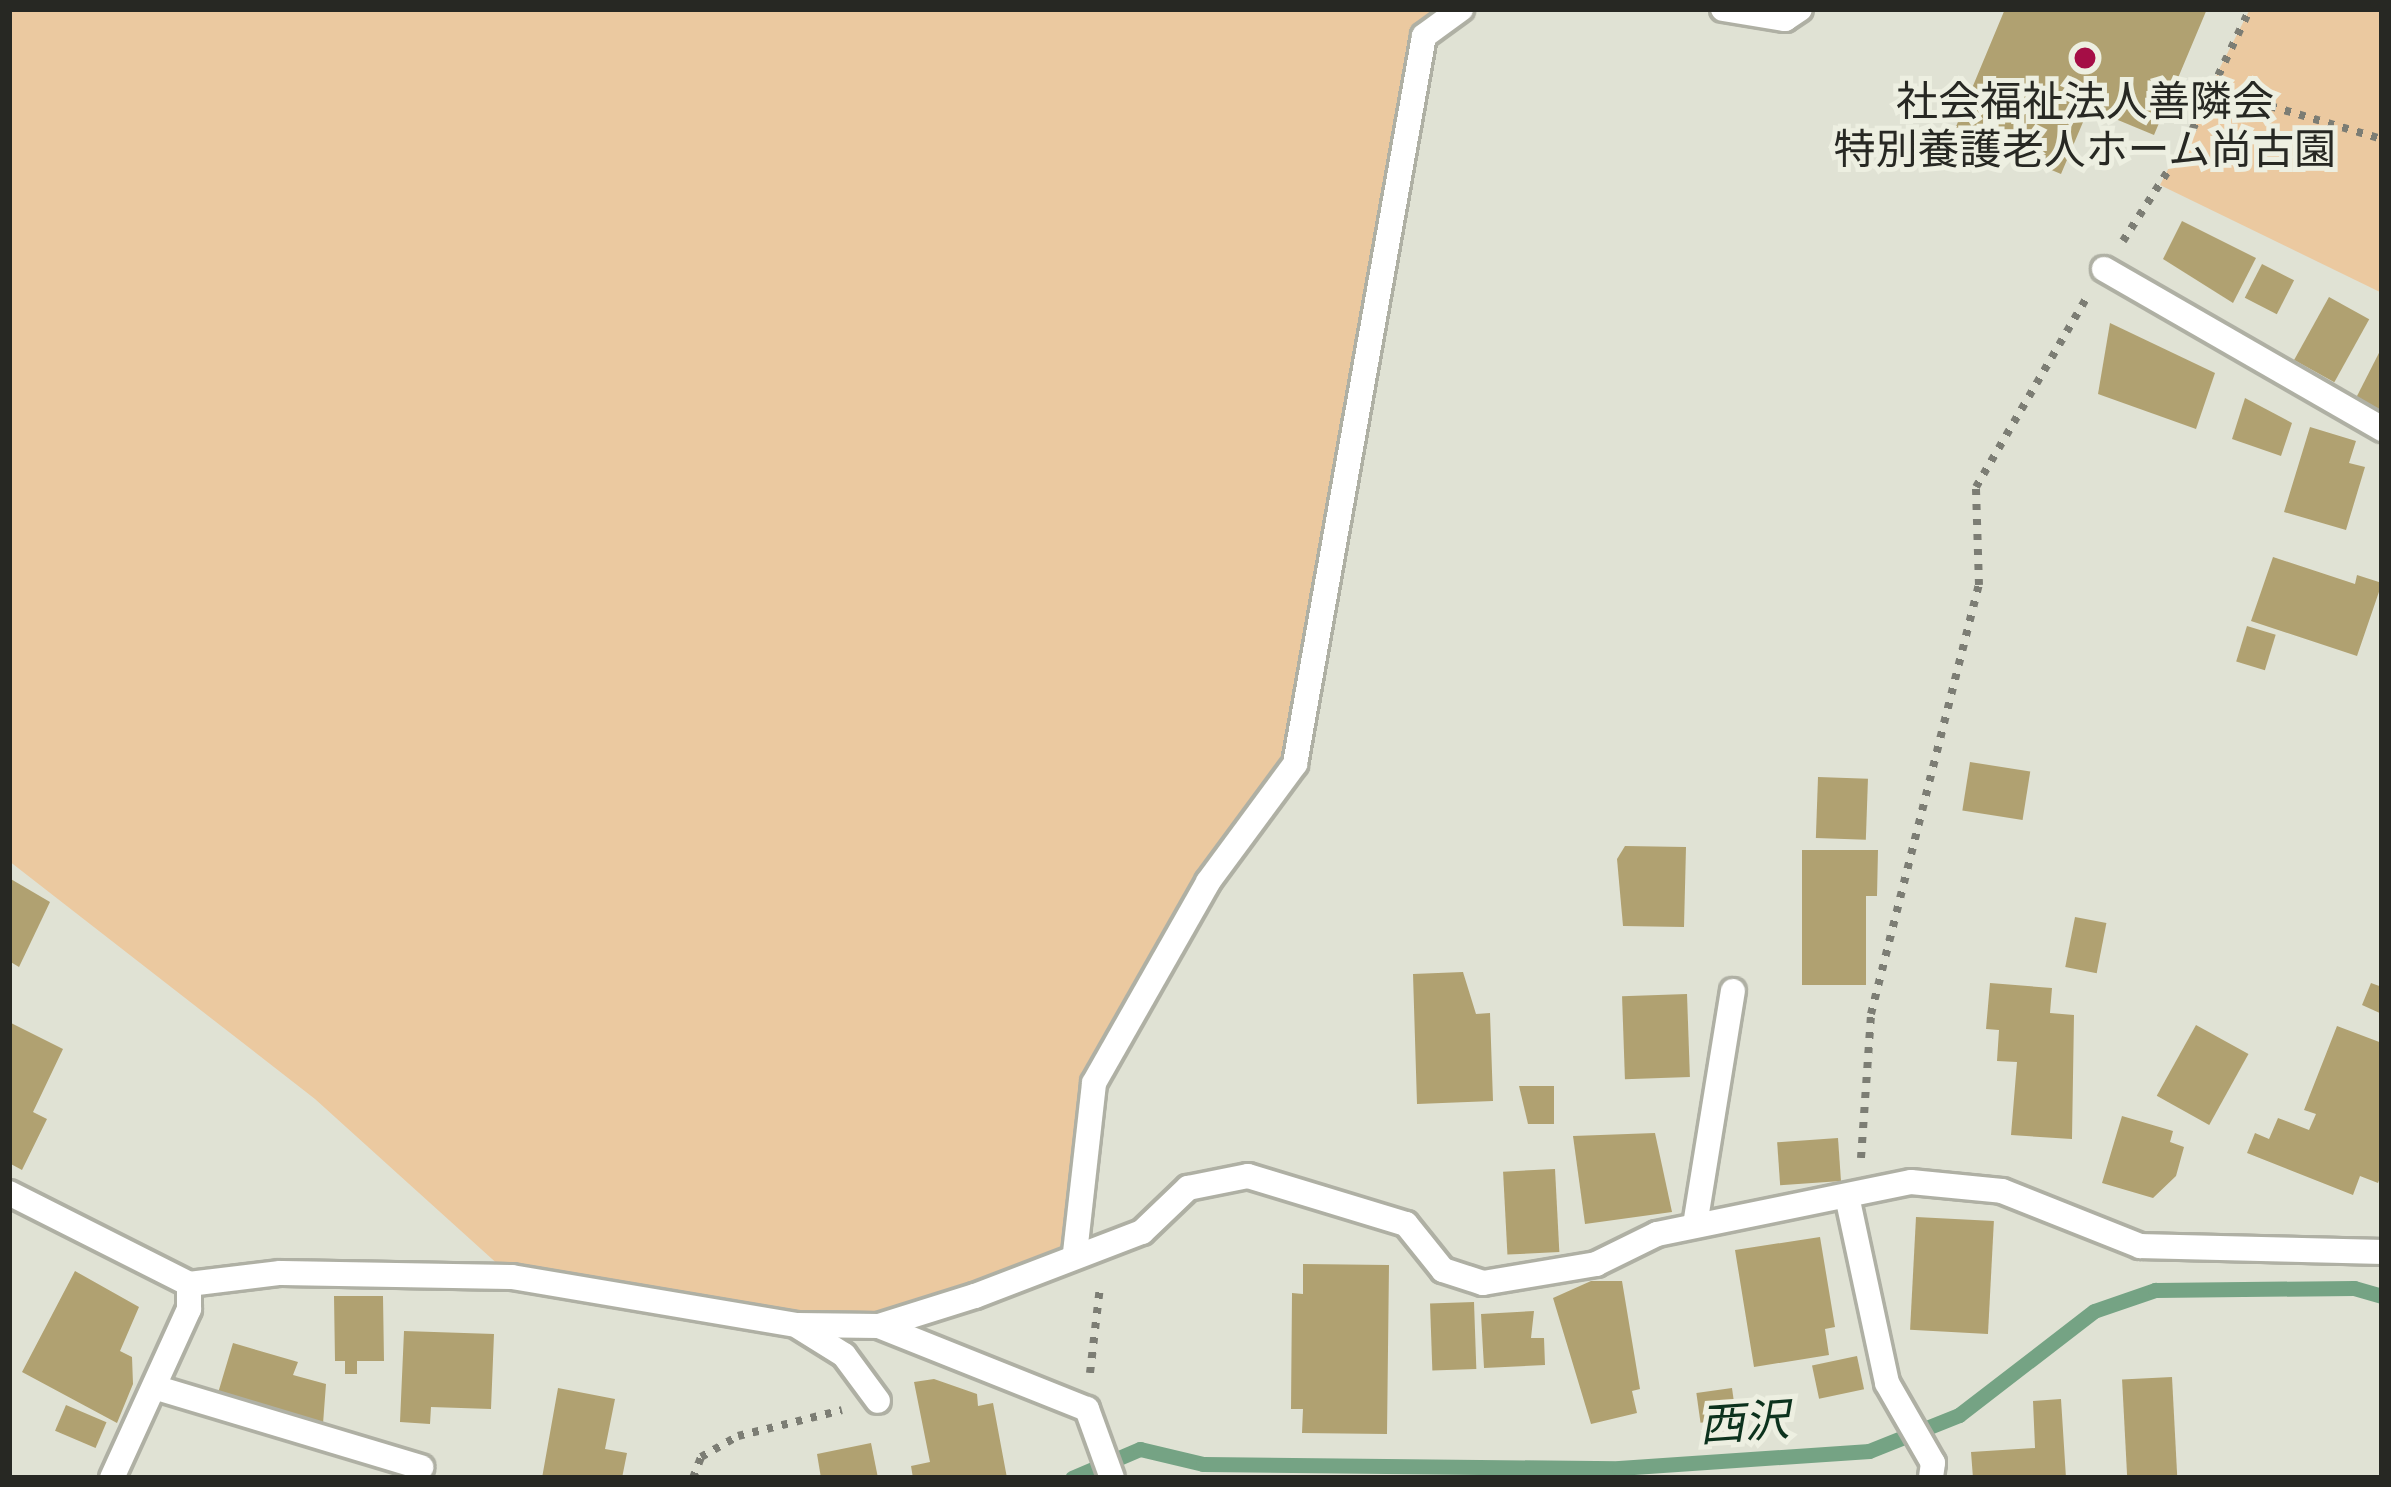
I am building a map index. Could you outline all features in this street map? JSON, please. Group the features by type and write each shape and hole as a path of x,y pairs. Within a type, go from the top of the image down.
{"lane":[{"path":"1075,1253 1094,1084 1208,882 1295,764 1424,36 1461,9"},
{"path":"1724,9 1786,19 1801,9"},
{"path":"2104,269 2382,429"},
{"path":"1695,1226 1733,991"},
{"path":"9,1193 189,1283 280,1274 512,1277 797,1325 879,1326 1142,1232 1188,1188 1248,1176 1406,1224 1443,1270 1483,1283 1596,1264 1695,1226 1910,1182 2002,1190 2140,1246 2382,1252"},
{"path":"1852,1196 1898,1402 1932,1471"},
{"path":"112,1478 158,1388 189,1309 189,1283"},
{"path":"797,1325 844,1355 878,1401"},
{"path":"879,1326 1090,1419 1112,1478"},
{"path":"158,1388 421,1467"}],"path":[{"path":"1852,1196 1870,1014 1978,585 1976,487 2212,89 2250,9"},
{"path":"2212,89 2382,139"},
{"path":"1090,1419 1104,1243"},
{"path":"693,1478 701,1457 738,1436 878,1401"}],"shaded area":[{"path":"9,9 1461,9 1424,36 1295,764 1094,1083 1075,1253 879,1326 512,1277 315,1099 9,861"},
{"path":"2250,9 2382,9 2382,293 2160,185"}],"building":[{"name":"社会福祉法人善隣会 特別養護老人ホーム尚古園","path":"2005,9 2207,9 2154,135 2089,108 2061,174 1955,129"},
{"path":"2182,221 2256,258 2233,303 2163,259"},
{"path":"2262,264 2294,280 2277,314 2245,298"},
{"path":"2329,297 2369,319 2334,382 2294,360"},
{"path":"2110,323 2215,373 2196,429 2098,394"},
{"path":"2382,347 2382,411 2356,398"},
{"path":"2245,398 2292,423 2281,456 2232,439"},
{"path":"2310,427 2356,441 2349,463 2365,467 2346,530 2284,512"},
{"path":"2273,557 2355,584 2357,575 2382,583 2357,656 2251,621"},
{"path":"2247,626 2276,635 2265,670 2236,661"},
{"path":"1970,762 2030,772 2023,820 1962,810"},
{"path":"1818,777 1868,779 1866,840 1816,838"},
{"path":"1625,846 1686,847 1684,927 1623,926 1617,859"},
{"path":"1802,850 1878,850 1877,896 1866,896 1866,985 1802,985"},
{"path":"9,878 50,902 19,967 9,961"},
{"path":"2075,917 2106,923 2097,973 2065,967"},
{"path":"1463,972 1476,1014 1490,1013 1493,1101 1417,1104 1413,974"},
{"path":"1990,983 2052,988 2050,1013 2074,1015 2072,1139 2011,1135 2017,1062 1997,1061 1999,1030 1986,1029"},
{"path":"2371,983 2382,987 2382,1014 2362,1005"},
{"path":"1687,994 1690,1077 1625,1079 1622,996"},
{"path":"9,1022 63,1049 33,1112 47,1119 22,1170 9,1163"},
{"path":"2196,1025 2248,1054 2209,1125 2157,1096"},
{"path":"2337,1026 2382,1043 2382,1173 2378,1183 2360,1176 2353,1195 2247,1153 2255,1133 2269,1139 2278,1118 2309,1130 2316,1114 2304,1110"},
{"path":"1519,1086 1554,1086 1554,1124 1528,1124"},
{"path":"2122,1116 2173,1131 2170,1142 2184,1147 2176,1176 2153,1198 2102,1183"},
{"path":"1655,1133 1672,1212 1585,1224 1573,1136"},
{"path":"1838,1138 1841,1181 1780,1185 1777,1142"},
{"path":"1555,1169 1559,1252 1507,1255 1503,1172"},
{"path":"1916,1217 1994,1221 1988,1334 1910,1330"},
{"path":"1820,1237 1835,1327 1825,1329 1829,1355 1754,1367 1735,1250"},
{"path":"1303,1264 1389,1265 1387,1434 1302,1433 1303,1409 1291,1409 1292,1293 1303,1294"},
{"path":"75,1271 139,1307 120,1351 132,1357 133,1384 117,1423 22,1372"},
{"path":"1591,1281 1622,1281 1640,1389 1632,1391 1637,1413 1591,1424 1553,1298"},
{"path":"334,1296 383,1296 384,1361 357,1361 357,1374 345,1374 345,1361 335,1361"},
{"path":"1474,1302 1476,1369 1432,1370 1430,1304"},
{"path":"1534,1311 1531,1338 1544,1338 1545,1365 1484,1368 1481,1314"},
{"path":"404,1331 494,1334 491,1409 431,1407 430,1424 400,1422"},
{"path":"233,1343 298,1362 293,1375 326,1384 323,1424 218,1393"},
{"path":"1857,1356 1864,1389 1819,1399 1812,1366"},
{"path":"2172,1377 2177,1478 2127,1478 2122,1380"},
{"path":"934,1379 977,1394 978,1406 993,1403 1007,1478 913,1478 911,1466 930,1462 914,1382"},
{"path":"558,1388 615,1399 605,1449 627,1453 622,1478 542,1478"},
{"path":"1732,1388 1736,1418 1701,1423 1696,1393"},
{"path":"2061,1399 2066,1478 1973,1478 1971,1452 2035,1448 2033,1401"},
{"path":"66,1405 107,1422 96,1448 55,1431"},
{"path":"871,1443 878,1478 821,1478 817,1454"}],"waterway":[{"name":"西沢","path":"1072,1478 1140,1449 1203,1464 1619,1468 1869,1451 1959,1415 2094,1311 2155,1290 2354,1288 2382,1296"}],"place":[{"name":"社会福祉法人善隣会 特別養護老人ホーム尚古園","path":"2085,58"}]}
